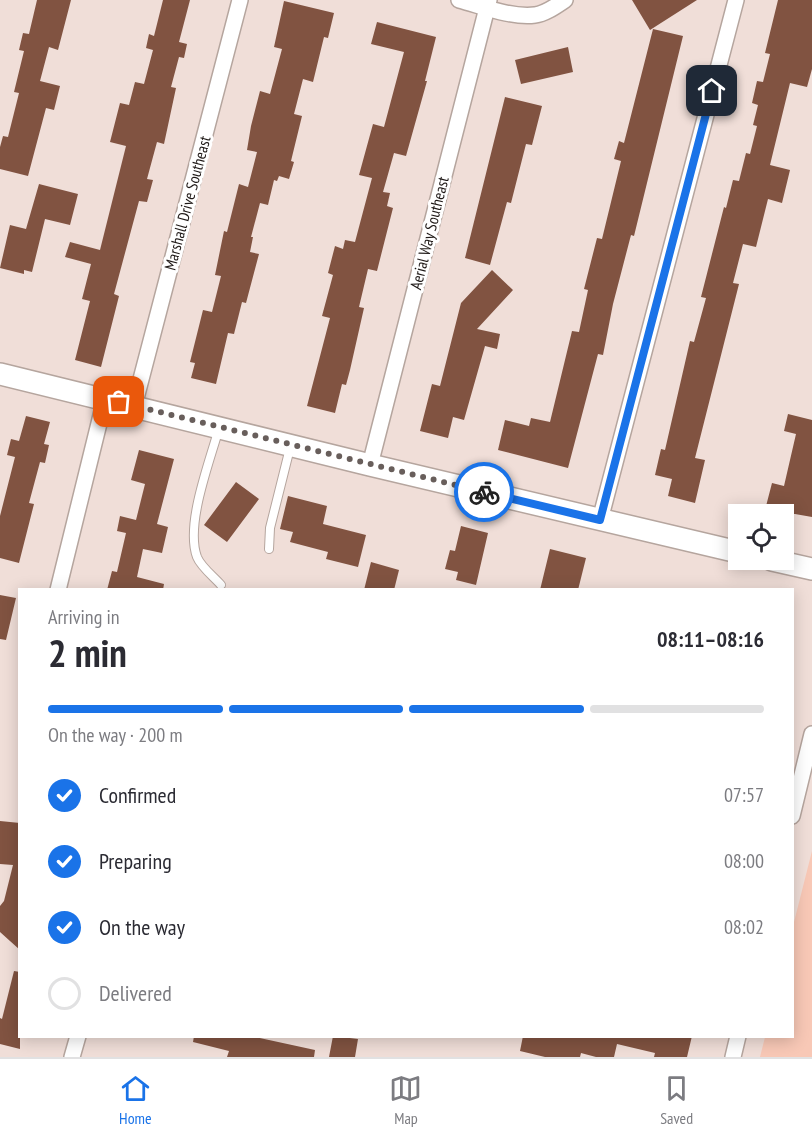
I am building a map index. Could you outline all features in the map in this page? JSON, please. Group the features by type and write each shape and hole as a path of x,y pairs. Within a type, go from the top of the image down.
{"main road":[{"path":"0,374 728,550"},
{"path":"794,565 812,569"}],"street":[{"name":"Marshall Drive Southeast","path":"134,406 240,0"},
{"path":"459,0 488,4 517,14 536,15 565,0"},
{"path":"600,520 736,0"},
{"name":"Aerial Way Southeast","path":"370,465 488,4"},
{"path":"58,588 105,399"},
{"path":"794,799 798,766 812,734"},
{"path":"72,1057 77,1038"},
{"path":"733,1057 738,1038"}],"lane":[{"path":"219,427 194,524 194,544 198,559 221,585"},
{"path":"269,549 270,528 290,445"}],"shaded area":[{"path":"812,851 812,1057 760,1057 765,1038 794,1038 794,922"}],"building":[{"path":"37,0 71,0 58,50 49,47 40,81 60,86 54,110 46,108 28,176 0,169 0,147 3,136 8,137 19,93 14,92 24,51 19,50 23,33 29,34"},
{"path":"163,0 190,0 179,42 187,44 184,58 179,57 171,87 176,88 164,144 157,142 147,179 153,180 147,202 139,201 114,294 119,296 101,367 75,360 90,301 82,299 91,264 65,257 70,242 100,250 126,146 110,142 120,103 129,105 135,82 144,84 153,50 146,48 149,34 154,36"},
{"path":"632,0 697,0 650,30"},
{"path":"778,0 812,0 812,69 807,87 790,83 770,165 790,170 782,203 768,199 756,247 743,244 733,283 739,284 695,458 705,460 695,503 668,496 672,479 655,475 661,449 665,450 690,341 694,342 706,298 701,297 724,207 726,208 733,180 739,181 746,153 750,154 757,126 753,125 758,105 752,103 757,81 763,82 770,54 765,53"},
{"path":"284,1 334,13 328,38 324,37 313,82 303,79 294,114 302,116 289,179 279,176 277,181 274,180 268,205 260,203 251,237 253,237 250,252 259,254 246,303 242,302 234,334 228,333 216,384 191,378 195,363 190,362 203,310 212,312 221,276 215,275 224,231 227,232 239,184 248,187 257,152 247,150 251,126 260,91 270,94 282,49 274,47"},
{"path":"377,22 436,37 425,81 427,81 406,156 394,153 383,192 390,193 387,206 393,208 377,271 368,269 359,307 364,308 350,370 346,385 342,384 335,413 307,406 330,318 322,316 333,275 328,273 335,246 343,249 345,240 355,242 372,178 359,175 373,124 384,127 404,52 371,44"},
{"path":"653,29 683,36 634,236 631,235 613,304 603,355 598,354 568,468 498,450 505,420 529,426 531,418 550,422 572,331 579,332 588,290 584,289 597,238 602,239 621,161 614,159 619,141 624,143"},
{"path":"568,47 573,72 521,84 515,60"},
{"path":"505,97 542,106 532,145 526,144 511,203 507,202 490,265 465,258"},
{"path":"39,184 78,194 70,225 45,219 32,272 24,270 24,274 0,268 10,225 26,229"},
{"path":"492,270 513,290 477,329 500,334 497,349 485,346 464,420 453,417 448,438 420,431 432,384 440,386 461,303"},
{"path":"788,414 812,420 812,517 794,514 794,504 767,504 772,483 784,486 796,434 784,431"},
{"path":"26,416 50,422 44,444 49,445 45,463 40,462 29,503 34,504 19,563 0,558 0,516 15,457 7,455 11,439 19,441"},
{"path":"139,450 174,459 157,524 168,527 162,553 143,549 137,577 164,584 163,588 108,588 112,571 117,572 126,533 117,531 120,516 136,520 145,484 131,480"},
{"path":"236,482 259,499 227,542 204,525"},
{"path":"288,496 327,506 323,524 366,535 358,567 326,559 328,552 290,542 293,532 280,529"},
{"path":"461,526 488,533 476,585 456,580 458,572 445,569 450,550 455,551"},
{"path":"550,549 586,558 578,588 540,588"},
{"path":"371,562 399,570 394,588 364,588"},
{"path":"0,595 16,598 6,640 0,639"},
{"path":"0,821 18,823 18,948 0,932 0,906 4,901 13,865 0,864"},
{"path":"14,971 18,972 20,1049 0,1044 0,1018 2,1019"},
{"path":"194,1038 259,1038 315,1050 314,1057 227,1057 229,1051 193,1042"},
{"path":"333,1038 358,1039 355,1057 329,1057"},
{"path":"523,1038 692,1038 687,1057 654,1057 655,1053 617,1044 614,1057 596,1057 581,1053 580,1057 545,1057 520,1051"}],"way so far":[{"path":"119,402 484,492"}],"route":[{"path":"484,492 600,520 712,91"}]}
